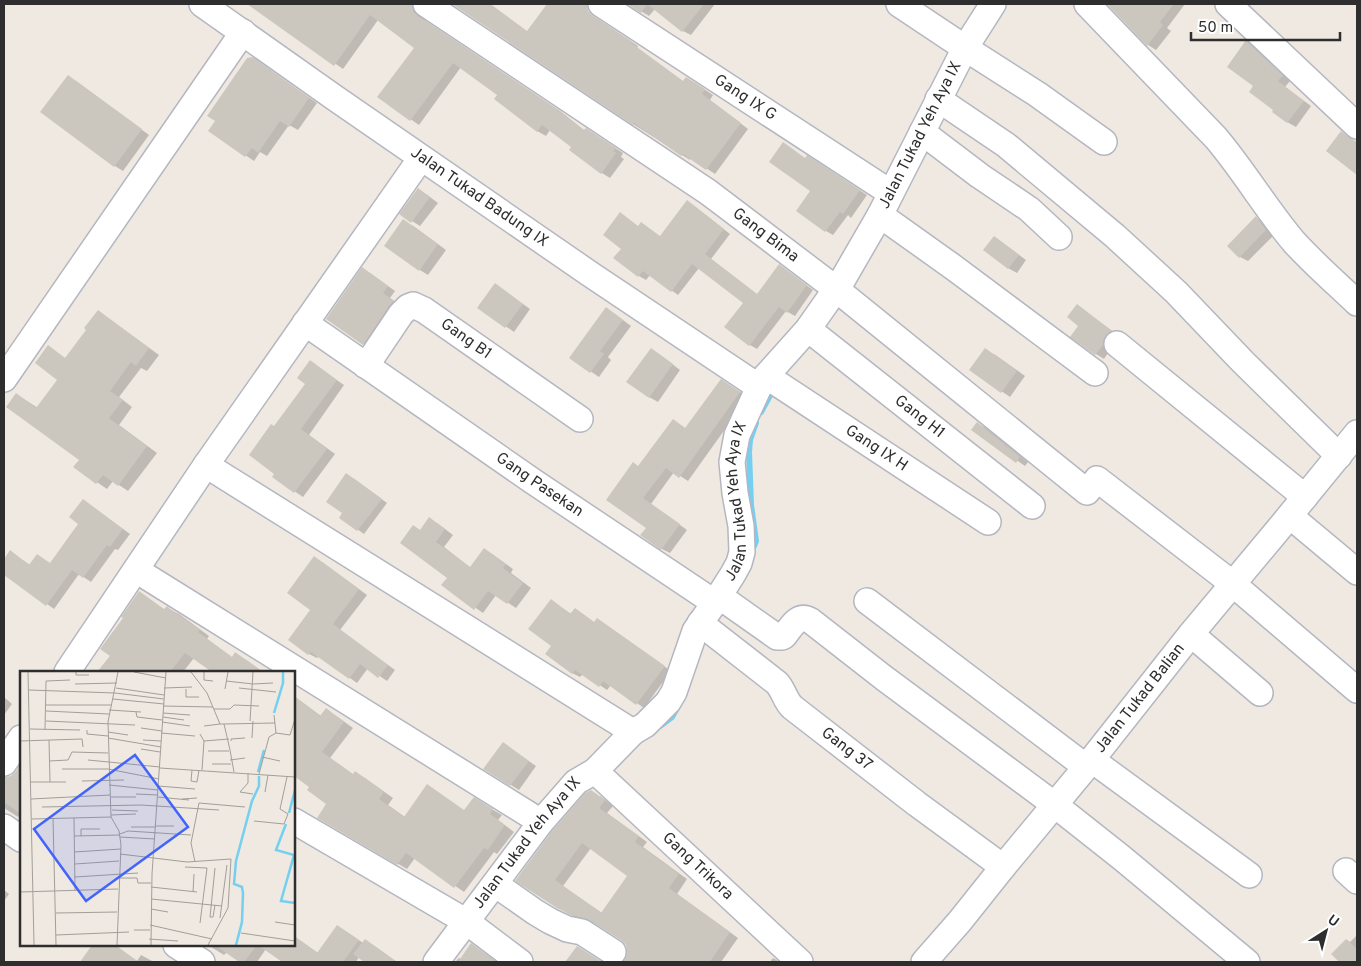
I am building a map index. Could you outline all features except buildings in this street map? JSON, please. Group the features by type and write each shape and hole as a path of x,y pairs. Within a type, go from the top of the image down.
{"street":[{"name":"Jalan Tukad Badung IX","path":"202,4 590,274 762,381"},
{"name":"Gang Bima","path":"426,4 708,192 836,289 1087,492 1097,479 1233,584"},
{"name":"Gang IX G","path":"601,4 891,193"},
{"path":"899,4 1037,94 1104,142"},
{"name":"Jalan Tukad Yeh Aya IX","path":"436,962 541,822 576,782 595,770 633,732 645,725 668,702 674,692 695,630 739,563 742,552 741,526 732,462 737,435 762,381 808,329 836,289 880,215 965,48 993,4"},
{"path":"1087,4 1216,138 1294,241 1357,303"},
{"path":"1228,4 1357,126"},
{"path":"4,379 243,32"},
{"path":"938,99 1006,145 1115,236 1176,292 1339,456"},
{"path":"922,132 980,176 1029,209 1059,237"},
{"path":"68,671 206,465 421,158"},
{"path":"880,215 1095,373"},
{"name":"Gang B1","path":"366,366 401,314 413,306 419,307 580,419"},
{"name":"Gang Pasekan","path":"306,323 534,482 778,637 784,636 800,618 811,621 1055,806"},
{"name":"Gang H1","path":"808,329 1032,506"},
{"path":"1117,344 1305,497"},
{"name":"Gang IX H","path":"762,381 988,522"},
{"name":"Jalan Tukad Balian","path":"924,962 1055,806 1191,634 1357,433"},
{"path":"206,465 633,732"},
{"path":"1290,516 1357,572"},
{"path":"136,570 541,822"},
{"path":"1233,584 1357,690"},
{"path":"868,601 1089,764 1248,875"},
{"name":"Gang 37","path":"700,623 777,683 785,693 787,702 792,707 917,804 1004,866"},
{"path":"1191,634 1260,693"},
{"path":"4,763 20,739"},
{"name":"Gang Trikora","path":"595,770 800,962"},
{"path":"1055,806 1130,864 1247,962"},
{"path":"295,822 467,922 520,962"},
{"path":"4,827 20,838"},
{"path":"495,884 550,921 567,930 582,932 614,952"},
{"path":"178,946 202,962"}],"waterway":[{"path":"761,412 774,388"},
{"path":"751,553 756,541 751,505 749,452 750,440 756,423"},
{"path":"660,726 672,717 679,704"}]}
